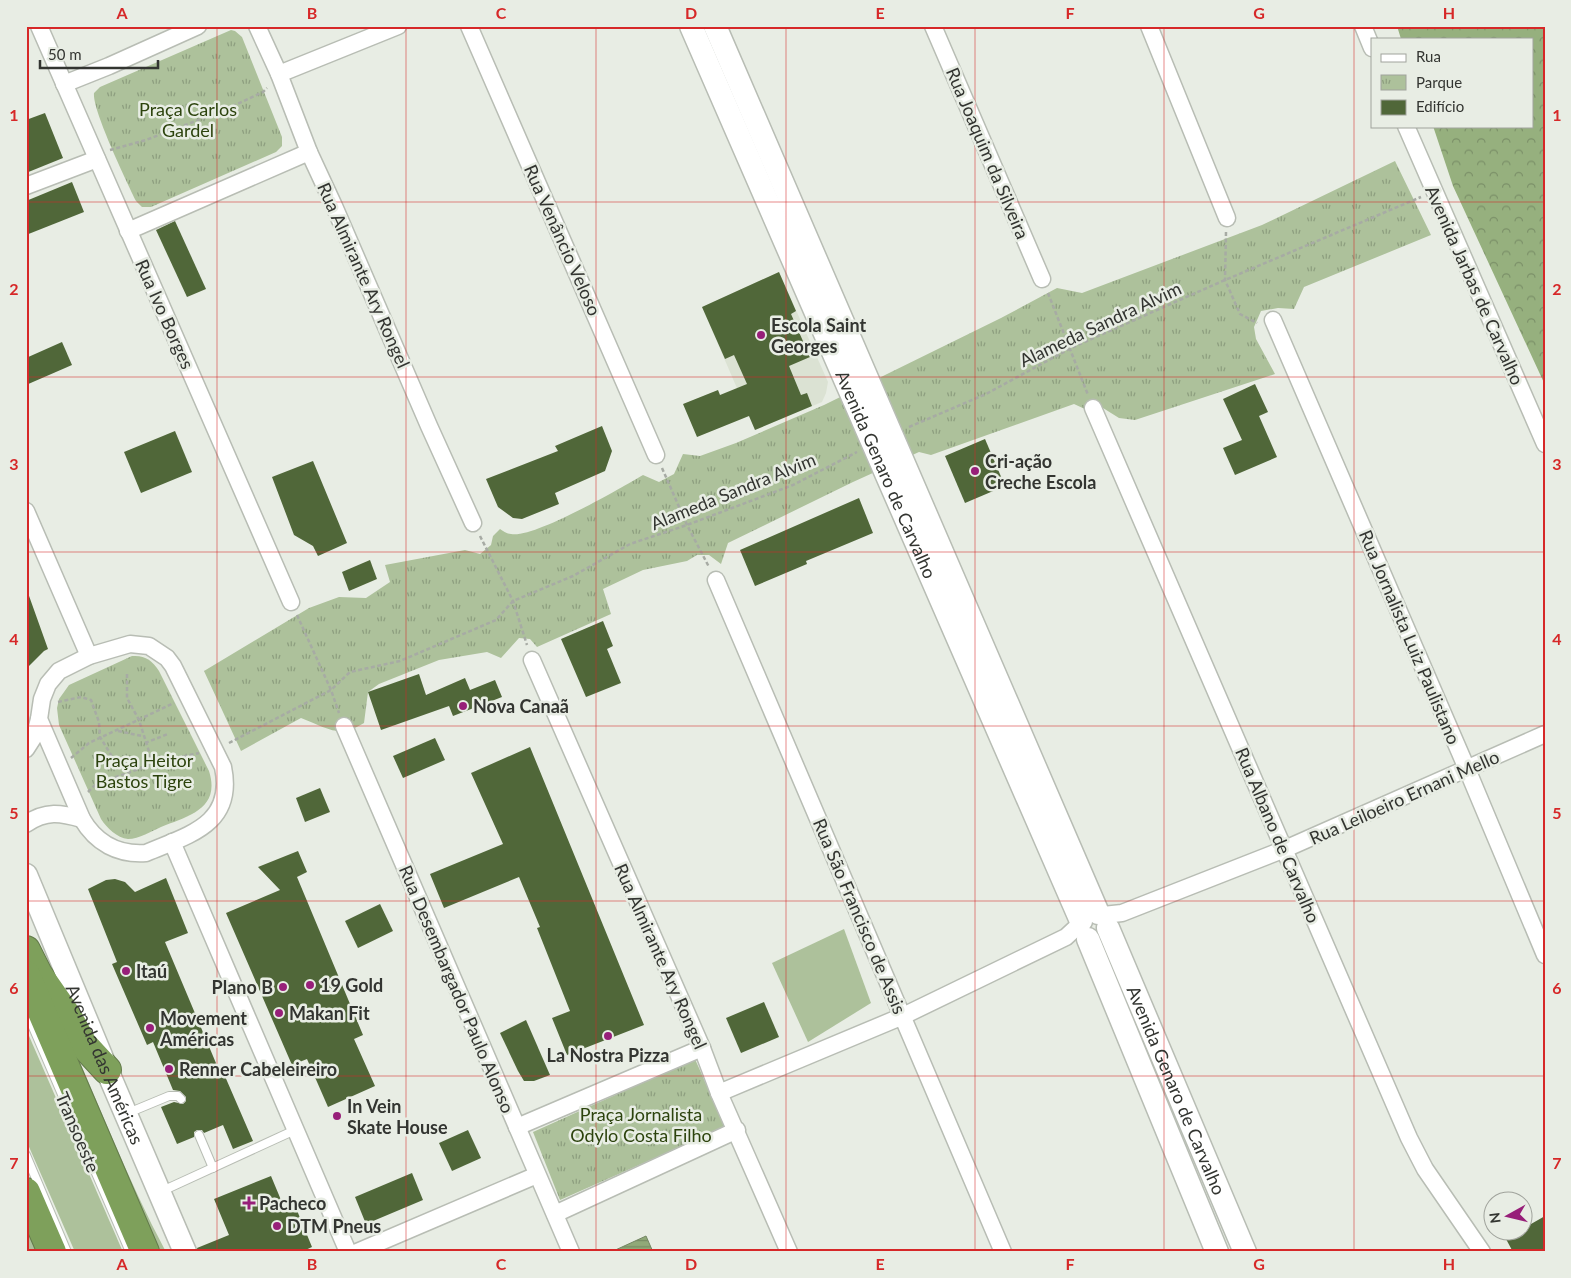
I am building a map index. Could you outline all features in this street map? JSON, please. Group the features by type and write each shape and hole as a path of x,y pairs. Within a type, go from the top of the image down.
{"highway":[{"path":"26,950 38,974 68,1017 83,1044 106,1070"},
{"path":"26,975 145,1252"},
{"path":"26,1192 52,1252"}],"street":[{"name":"Rua Ivo Borges","path":"39,26 291,602"},
{"path":"64,84 198,26"},
{"name":"Rua Almirante Ary Rongel","path":"257,26 279,74 309,152 473,523"},
{"path":"279,74 398,26"},
{"name":"Rua Venâncio Veloso","path":"469,26 656,455"},
{"name":"Avenida Genaro de Carvalho","path":"690,26 860,390 1094,925 1245,1252"},
{"name":"Avenida Genaro de Carvalho","path":"715,26 860,390"},
{"name":"Rua Joaquim da Silveira","path":"933,26 1042,279"},
{"path":"1148,26 1227,218"},
{"path":"1363,26 1371,46"},
{"name":"Avenida Jarbas de Carvalho","path":"1407,128 1545,444"},
{"path":"128,231 309,152"},
{"path":"26,186 97,159"},
{"name":"Rua Jornalista Luiz Paulistano","path":"1274,320 1545,955"},
{"name":"Rua Albano de Carvalho","path":"1093,408 1413,1146 1425,1169 1482,1252"},
{"path":"26,511 89,656"},
{"name":"Rua São Francisco de Assis","path":"716,580 1003,1252"},
{"path":"26,749 35,735 45,691 59,672 89,656 130,644 149,646 167,658 173,666 223,768 225,777 224,797 220,807 212,819 200,830 146,853 124,852 114,849 97,839 89,831 82,819 40,719"},
{"name":"Rua Almirante Ary Rongel","path":"532,660 789,1252"},
{"name":"Rua Desembargador Paulo Alonso","path":"344,726 571,1252"},
{"name":"Rua Leiloeiro Ernani Mello","path":"719,1093 902,1016 1094,925 1284,850 1545,734"},
{"path":"26,824 40,815 51,814 65,814 82,819"},
{"path":"172,842 348,1252"},
{"name":"Avenida das Américas","path":"26,875 106,1070 185,1252"},
{"name":"Avenida Genaro de Carvalho","path":"1094,925 1217,1252"},
{"path":"517,1127 702,1048"},
{"path":"555,1214 737,1130"},
{"path":"357,1252 537,1175"}],"lane":[{"name":"Transoeste","path":"26,1011 130,1252"},
{"path":"126,1114 169,1096 178,1096 181,1099"},
{"path":"160,1193 295,1130"},
{"path":"199,1135 213,1168"},
{"path":"26,1156 68,1252"}],"path":[{"path":"97,159 112,148 146,140 222,111 263,92 279,74"},
{"name":"Alameda Sandra Alvim","path":"76,802 101,779 113,778 176,758 215,751 331,690 350,672 400,661 496,620 513,601 573,576 630,544 687,525 793,485 882,439 986,394 1070,348 1434,191"},
{"path":"1227,218 1224,249 1225,280 1240,314 1258,324 1274,320"},
{"path":"1042,279 1093,408"},
{"path":"656,455 687,525 716,580"},
{"path":"473,523 513,601 532,660"},
{"path":"291,602 331,690 344,726"},
{"path":"127,674 127,698 139,720 153,764"},
{"path":"61,766 89,743 188,696"},
{"path":"58,702 81,697 91,700 99,722 100,737 113,758 128,772"},
{"path":"117,730 143,736"},
{"path":"145,743 168,734"}],"shaded area":[{"name":"Escola Saint Georges","path":"779,272 828,382 822,402 755,430 702,307"},
{"path":"646,1236 653,1252 611,1252"}],"green space":[{"path":"1397,26 1545,26 1545,385 1453,186 1434,128 1534,128 1534,38 1401,38"},
{"name":"Praça Carlos Gardel","path":"231,30 242,37 282,137 282,146 276,152 151,207 142,207 136,201 111,146 98,114 94,93 100,87"},
{"path":"1395,161 1431,235 1304,287 1294,309 1278,308 1261,311 1254,327 1256,339 1275,374 1135,420 1119,418 1103,408 1087,410 1074,404 931,455 919,452 728,543 721,564 709,555 697,555 687,561 643,570 603,589 611,614 537,647 530,639 519,638 501,658 487,652 439,660 379,684 368,692 364,723 355,728 340,731 333,730 301,718 241,751 204,671 309,608 339,597 366,598 390,582 385,565 465,550 480,554 491,545 493,536 500,529 511,534 538,529 577,511 643,475 659,482 674,474 683,454 700,456 736,443 824,405 1001,318 1057,288 1082,293 1262,225"},
{"name":"Praça Heitor Bastos Tigre","path":"132,656 141,656 148,659 159,671 209,771 211,784 210,794 206,803 200,809 182,819 137,838 128,839 120,837 113,832 101,819 59,725 57,708 59,699 69,685"},
{"path":"844,929 871,1003 808,1042 772,963"},
{"path":"64,1026 126,1168 166,1252 150,1252"},
{"path":"26,1029 123,1252 75,1252 26,1140"},
{"name":"Praça Jornalista Odylo Costa Filho","path":"695,1059 725,1127 560,1200 533,1132"},
{"path":"26,1213 42,1252 28,1252 26,1249"}],"building":[{"path":"45,113 63,158 26,173 26,120"},
{"path":"72,182 84,212 26,235 26,201"},
{"path":"175,221 206,289 187,297 156,230"},
{"name":"Escola Saint Georges","path":"779,272 796,311 791,314 810,357 789,366 801,395 807,393 812,406 755,430 749,416 697,437 683,404 718,390 720,395 747,384 734,355 725,359 702,307"},
{"path":"62,342 72,365 26,385 26,358"},
{"path":"1255,384 1268,412 1259,416 1277,457 1235,475 1223,448 1242,440 1223,399"},
{"path":"602,426 612,451 605,471 555,493 559,504 522,519 513,518 498,507 486,479 558,451 555,446"},
{"path":"175,431 192,472 141,493 124,452"},
{"name":"Cri-ação Creche Escola","path":"985,439 1005,486 965,503 945,456"},
{"path":"313,461 347,543 318,556 313,546 294,535 272,477"},
{"path":"859,498 873,533 806,561 807,564 755,586 740,550"},
{"path":"370,560 377,579 349,591 342,572"},
{"path":"26,593 28,593 48,649 26,669"},
{"path":"603,621 613,646 607,649 621,683 586,697 561,639"},
{"path":"419,674 426,695 465,678 470,690 495,680 502,697 453,716 449,706 381,730 368,692"},
{"path":"435,738 445,760 403,778 393,756"},
{"path":"530,747 644,1025 567,1055 552,1018 570,1011 537,928 540,927 519,877 444,908 430,874 503,844 471,773"},
{"path":"320,788 330,812 305,822 296,798"},
{"path":"298,851 307,872 297,877 363,1035 354,1039 375,1086 328,1107 307,1059 292,1065 226,913 280,890 258,867"},
{"path":"166,878 188,933 165,942 221,1075 224,1074 253,1141 233,1149 223,1125 204,1133 202,1130 197,1130 194,1132 194,1137 177,1144 161,1107 174,1102 183,1104 186,1101 186,1097 180,1091 173,1090 153,1042 147,1045 112,964 117,962 88,889 106,880 115,879 125,882 135,892"},
{"path":"380,904 393,931 358,948 345,921"},
{"path":"764,1002 779,1037 741,1053 726,1018"},
{"path":"526,1020 550,1075 534,1081 524,1081 500,1033"},
{"path":"468,1130 481,1158 452,1171 439,1143"},
{"path":"412,1173 423,1200 366,1224 355,1197"},
{"path":"271,1176 286,1212 296,1208 312,1247 301,1252 198,1252 197,1248 229,1235 214,1199"},
{"path":"1545,1216 1545,1252 1513,1252 1507,1240 1534,1240 1534,1222"}],"place":[{"name":"Escola Saint Georges","path":"761,335"},
{"name":"Cri-ação Creche Escola","path":"975,471"},
{"name":"Nova Canaã","path":"463,706"},
{"name":"Itaú","path":"126,971"},
{"name":"19 Gold","path":"310,985"},
{"name":"Plano B","path":"283,987"},
{"name":"Makan Fit","path":"279,1013"},
{"name":"Movement Américas","path":"150,1028"},
{"name":"La Nostra Pizza","path":"608,1036"},
{"name":"Renner Cabeleireiro","path":"169,1069"},
{"name":"In Vein Skate House","path":"337,1116"},
{"name":"Pacheco","path":"249,1203"},
{"name":"DTM Pneus","path":"277,1226"}]}
